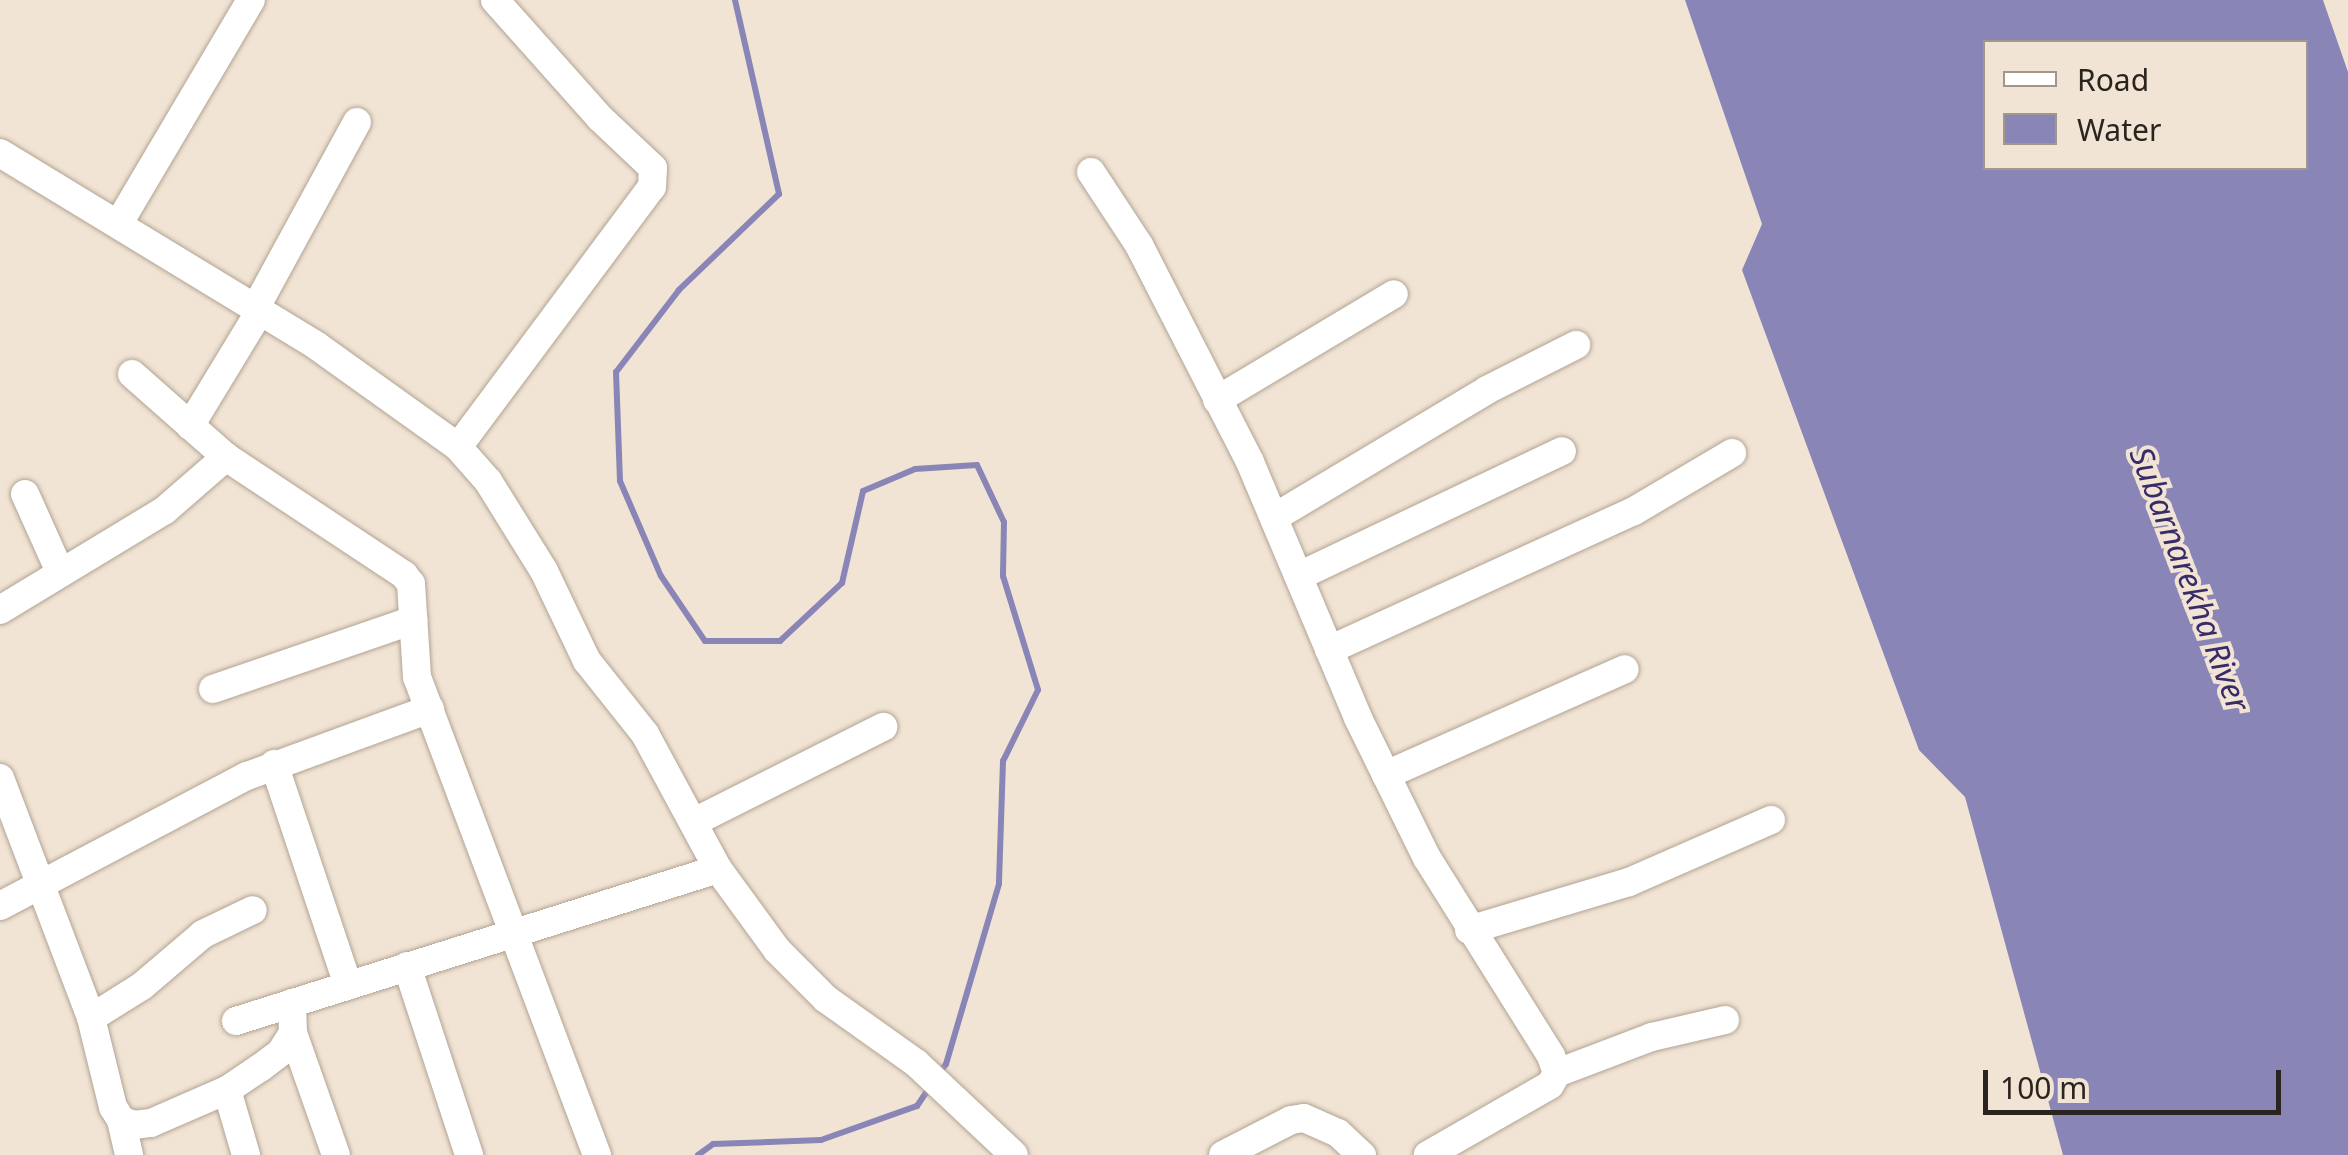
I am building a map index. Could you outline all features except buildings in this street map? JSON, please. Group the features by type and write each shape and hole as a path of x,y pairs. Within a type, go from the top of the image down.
{"street":[{"path":"119,223 251,0"},
{"path":"458,446 652,186 653,168 600,118 496,0"},
{"path":"255,309 357,122"},
{"path":"0,153 317,346 458,446 507,511 544,571 587,661 645,734 718,869 800,975 916,1063 1014,1155"},
{"path":"1092,172 1138,244 1275,517 1386,775 1469,930 1536,1029 1556,1072"},
{"path":"1217,400 1394,294"},
{"path":"190,426 258,314 255,309"},
{"path":"1275,517 1488,390 1576,346"},
{"path":"132,374 226,457 404,575 413,593 417,677 597,1155"},
{"path":"1299,576 1562,452"},
{"path":"1329,650 1634,511 1732,453"},
{"path":"0,610 165,510 226,457"},
{"path":"25,494 60,572"},
{"path":"212,688 413,620"},
{"path":"1386,775 1625,669"},
{"path":"0,906 274,764 430,709"},
{"path":"694,822 884,727"},
{"path":"274,764 348,985"},
{"path":"0,778 91,1018 129,1155"},
{"path":"1469,930 1628,882 1770,820"},
{"path":"236,1021 718,869"},
{"path":"91,1018 142,986 213,928 253,910"},
{"path":"407,966 469,1155"},
{"path":"292,1003 293,1033 336,1155"},
{"path":"1428,1155 1536,1095 1556,1072 1652,1038 1725,1020"},
{"path":"121,1120 134,1125 151,1123 227,1090 281,1052 293,1033"},
{"path":"227,1090 246,1155"},
{"path":"1223,1155 1291,1120 1304,1118 1338,1133 1362,1155"}],"water":[{"name":"Subarnarekha River","path":"1685,0 2323,0 2348,72 2348,1155 2063,1155 1965,797 1919,750 1742,270 1762,224"}],"waterway":[{"path":"735,0 779,194 679,290 616,372 620,481 661,576 705,641 780,641 842,583 863,491 915,469 977,465 1004,522 1003,576 1038,690 1003,761 999,884 946,1064 938,1075"},
{"path":"698,1155 713,1144 821,1140 917,1106 931,1085"}]}
